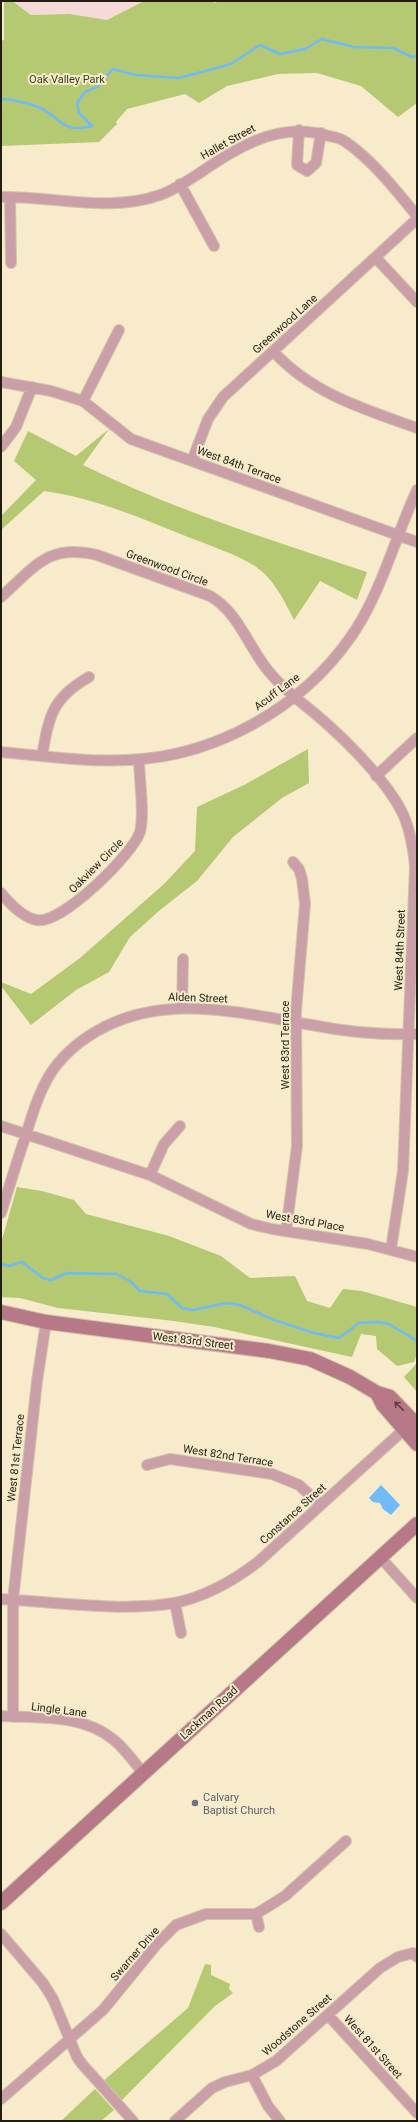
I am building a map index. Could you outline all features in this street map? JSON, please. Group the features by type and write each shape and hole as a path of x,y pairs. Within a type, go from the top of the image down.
{"main road":[{"name":"West 83rd Street","path":"1,1312 46,1322 287,1353 327,1365 377,1393 390,1397 411,1425 417,1444"},
{"name":"Lackman Road","path":"1,1903 417,1524"}],"street":[{"name":"Hallet Street","path":"11,263 6,197 43,198 108,204 133,202 162,194 255,140 282,131 299,130 321,133 344,140 367,159 417,216"},
{"path":"299,130 297,165 306,171 316,163 321,133"},
{"path":"180,184 214,246"},
{"name":"Greenwood Lane","path":"192,461 208,419 218,403 272,351 376,258 417,219"},
{"path":"376,258 417,302"},
{"path":"83,401 119,330"},
{"path":"272,351 302,378 333,397 417,428"},
{"name":"West 84th Terrace","path":"1,382 51,391 83,401 131,439 417,542"},
{"path":"1,447 16,427 32,387"},
{"name":"Acuff Lane","path":"1,752 98,760 139,759 178,754 217,742 248,728 294,696 329,663 350,638 368,608 397,535 417,490"},
{"name":"Greenwood Circle","path":"1,597 45,559 63,551 78,551 97,556 215,599 225,606 270,674 294,696"},
{"path":"42,756 48,723 58,702 71,687 89,677"},
{"name":"West 84th Street","path":"294,696 339,736 391,793 401,811 413,848 415,866 413,1034 404,1171 392,1249"},
{"path":"376,776 417,738"},
{"name":"Oakview Circle","path":"1,893 38,925 70,908 122,860 135,844 140,831 141,816 139,759"},
{"name":"West 83rd Terrace","path":"286,1232 296,1146 296,1022 305,898 302,879 293,862"},
{"path":"182,959 182,1008"},
{"name":"Alden Street","path":"1,1213 39,1094 56,1066 71,1050 89,1036 109,1024 152,1010 182,1008 252,1014 349,1031 413,1034"},
{"name":"West 83rd Place","path":"1,1126 150,1175 251,1224 286,1232 392,1249 417,1257"},
{"path":"150,1175 164,1144 180,1126"},
{"name":"West 81st Terrace","path":"13,1717 13,1600 37,1382 46,1322"},
{"name":"Constance Street","path":"1,1599 122,1606 175,1603 206,1593 237,1578 258,1562 411,1425"},
{"name":"West 82nd Terrace","path":"147,1465 170,1459 272,1474 299,1485 321,1505"},
{"path":"381,1558 417,1598"},
{"path":"175,1603 181,1633"},
{"name":"Lingle Lane","path":"1,1716 75,1722 94,1727 114,1740 143,1773"},
{"path":"259,1927 256,1914 285,1896 346,1841"},
{"name":"Swarner Drive","path":"1,2099 103,2010 157,1944 176,1925 206,1914 256,1914"},
{"path":"1,1934 43,1983 53,1999 82,2064 133,2121"},
{"name":"Woodstone Street","path":"174,2121 212,2088 225,2082 252,2076 276,2061 380,1968 398,1957 415,1955"},
{"name":"West 81st Street","path":"328,2015 417,2113"},
{"path":"252,2076 268,2106 280,2121"}],"shaded area":[{"path":"12,1 144,1 107,20 69,14 31,15"}],"green space":[{"name":"Oak Valley Park","path":"4,1 12,1 31,15 69,14 107,20 144,1 214,1 214,3 221,1 417,1 417,103 398,117 361,86 317,73 278,74 227,86 199,103 185,94 127,109 116,122 117,124 99,142 1,146 1,41 4,40"},
{"path":"109,429 83,465 152,496 188,510 259,536 367,572 357,600 320,581 294,620 268,577 248,562 223,550 135,516 81,498 63,494 44,491 1,530 1,516 36,480 14,461 28,431 76,456"},
{"path":"308,749 309,783 282,798 233,837 197,881 160,910 130,937 109,972 76,990 31,1025 1,986 1,982 31,994 80,958 164,884 195,851 197,807 244,785"},
{"path":"17,1187 42,1191 74,1200 86,1214 169,1236 221,1256 250,1278 295,1276 307,1301 330,1308 343,1289 362,1291 417,1307 417,1354 414,1362 397,1366 377,1349 376,1336 361,1334 352,1357 214,1327 58,1308 20,1298 1,1297 1,1243"},
{"path":"417,1363 417,1392 404,1377"},
{"path":"205,1964 211,1965 211,1975 230,1984 229,1989 233,1993 215,2006 120,2102 102,2082 188,2008"},
{"path":"95,2089 114,2110 101,2121 61,2121"}],"water":[{"path":"381,1485 400,1505 391,1515 383,1509 380,1503 373,1502 369,1498"}],"waterway":[{"path":"1,99 15,100 38,107 67,126 81,128 92,126 79,113 77,103 85,92 97,87 113,69 136,75 179,78 231,64 260,45 280,54 305,49 322,39 354,47 393,48 412,57 417,56"},
{"path":"1,1264 9,1266 22,1262 43,1278 51,1280 67,1273 116,1274 130,1281 140,1291 167,1294 182,1308 193,1310 226,1303 240,1305 274,1320 314,1333 339,1338 359,1323 378,1322 389,1324 417,1341"}],"place":[{"name":"Calvary Baptist Church","path":"195,1803"}]}
